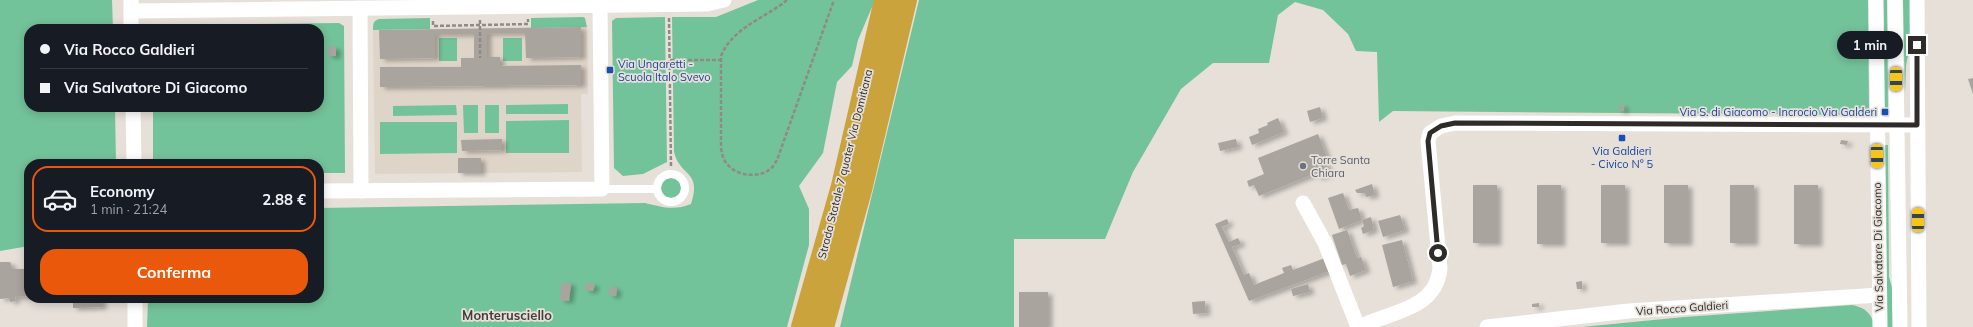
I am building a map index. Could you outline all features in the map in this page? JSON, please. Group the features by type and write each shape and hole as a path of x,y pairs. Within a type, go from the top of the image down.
{"highway":[{"name":"Strada Statale 7 quater Via Domitiana","path":"802,327 842,186 885,0"},
{"name":"Strada Statale 7 quater Via Domitiana","path":"823,327 861,190 906,0"}],"street":[{"path":"131,24 131,6 360,8 707,4 724,0"},
{"name":"Via Salvatore Di Giacomo","path":"1876,0 1880,327"},
{"name":"Via Salvatore Di Giacomo","path":"1895,0 1900,327"},
{"path":"1917,0 1919,327"},
{"path":"324,191 602,189 600,5"},
{"path":"360,8 361,191"},
{"path":"133,112 134,159"},
{"path":"1303,203 1325,243 1359,327 1373,320 1415,305 1432,293 1436,285 1440,268 1428,141 1430,133 1441,126 1455,123 1917,125"},
{"name":"Via Rocco Galdieri","path":"1487,327 1629,311 1879,295"},
{"path":"135,303 135,327"}],"lane":[{"path":"602,189 658,189"}],"path":[{"path":"787,0 770,13 733,36 726,45 721,60 721,148 724,160 734,170 742,174 761,173 770,170 777,160 834,0"},
{"path":"669,14 671,167"},
{"path":"433,16 433,26 528,24 528,15"},
{"path":"480,25 480,58"},
{"path":"670,60 721,60"}],"shaded area":[{"path":"587,27 588,94 581,94 582,172 375,174 373,30"}],"green space":[{"path":"0,0 112,0 113,24 24,24 24,112 115,112 116,159 24,159 24,247 0,251"},
{"path":"758,0 875,0 858,40 852,66 837,82 823,153 799,186 809,209 809,245 787,327 147,327 148,303 324,303 324,208 645,203 673,208 691,204 694,193 694,185 692,179 677,160 674,152 672,17 716,17"},
{"path":"919,0 1868,0 1869,108 1865,114 1858,115 1393,111 1379,122 1377,52 1356,51 1348,34 1323,10 1295,2 1278,15 1269,63 1213,63 1181,89 1133,172 1105,239 1014,239 1014,327 840,327"},
{"path":"1883,0 1887,0 1888,112 1884,112"},
{"path":"1903,0 1911,0 1912,34 1906,66 1905,94"},
{"path":"665,17 667,162 643,174 623,176 614,168 612,21 616,18"},
{"path":"430,18 430,29 373,30 374,23 379,19"},
{"path":"531,18 585,18 587,27 531,28"},
{"path":"339,23 344,26 345,173 324,173 324,159 153,159 153,112 324,112 324,24 245,24"},
{"path":"439,38 457,38 457,61 439,61"},
{"path":"503,38 522,38 522,61 503,61"},
{"path":"568,104 568,114 506,114 506,105"},
{"path":"456,105 457,115 393,116 393,106"},
{"path":"463,105 478,105 478,133 464,133"},
{"path":"485,105 499,105 499,133 485,133"},
{"path":"569,120 569,153 506,153 506,121"},
{"path":"380,122 457,122 457,153 380,154"},
{"path":"1884,145 1888,145 1889,277 1892,287 1893,327 1886,327"},
{"path":"667,178 675,178 681,184 681,192 675,198 667,198 661,192 661,184"},
{"path":"1852,305 1867,312 1872,318 1875,327 1582,327 1684,317"}],"building":[{"path":"581,27 581,57 526,58 525,33 487,33 487,57 500,57 500,66 581,65 581,85 380,87 380,67 461,67 461,58 474,58 474,34 435,34 435,58 380,59 379,30"},
{"path":"328,47 336,47 336,56 328,56"},
{"path":"1973,78 1973,94 1968,79"},
{"path":"1619,105 1624,105 1624,111 1619,111"},
{"path":"1320,107 1323,118 1310,122 1307,111"},
{"path":"1278,118 1284,132 1252,145 1249,137 1259,133 1258,129 1268,125 1267,123"},
{"path":"1318,134 1327,157 1323,158 1330,173 1318,178 1316,173 1259,196 1254,185 1249,187 1247,181 1264,174 1258,158"},
{"path":"502,139 502,150 462,151 461,140"},
{"path":"1236,139 1238,147 1220,151 1218,143"},
{"path":"1841,140 1848,141 1847,145 1840,144"},
{"path":"458,158 481,158 481,173 458,173"},
{"path":"1372,184 1375,195 1366,197 1365,193 1357,193 1355,190"},
{"path":"1473,185 1497,185 1497,243 1473,243"},
{"path":"1537,185 1561,185 1561,244 1537,244"},
{"path":"1601,185 1625,185 1625,243 1601,243"},
{"path":"1664,185 1688,185 1688,243 1664,243"},
{"path":"1730,185 1754,185 1754,243 1730,243"},
{"path":"1794,185 1818,185 1818,244 1794,244"},
{"path":"1343,193 1349,210 1358,208 1362,220 1339,229 1328,198"},
{"path":"1400,215 1405,230 1383,237 1378,221"},
{"path":"1371,217 1374,230 1363,234 1361,228 1364,226 1362,220"},
{"path":"1227,219 1229,224 1222,227 1229,242 1238,238 1241,244 1232,247 1244,275 1249,273 1254,285 1284,273 1282,268 1291,265 1293,270 1325,258 1330,271 1249,301 1215,224"},
{"path":"1347,230 1357,258 1361,257 1366,270 1350,276 1346,264 1342,265 1332,235"},
{"path":"1402,240 1413,281 1393,287 1382,245"},
{"path":"0,262 11,263 12,269 24,269 24,296 15,297 16,301 10,302 9,298 0,299"},
{"path":"1582,281 1582,289 1577,289 1576,282"},
{"path":"561,283 571,283 569,301 560,300"},
{"path":"586,283 595,284 593,291 585,290"},
{"path":"1308,284 1310,292 1293,296 1291,289"},
{"path":"610,286 617,289 616,296 609,295"},
{"path":"1019,292 1048,292 1048,327 1019,327"},
{"path":"1205,301 1206,313 1193,314 1192,302"},
{"path":"73,303 102,303 102,307 73,308"},
{"path":"1539,303 1539,307 1532,307 1532,304"}],"place":[{"name":"Via Ungaretti - Scuola Italo Svevo","path":"610,70"},
{"name":"Via S. di Giacomo - Incrocio Via Galderi","path":"1885,112"},
{"name":"Via Galdieri - Civico N° 5","path":"1622,138"},
{"name":"Torre Santa Chiara","path":"1303,166"}],"district":[{"name":"Monterusciello","path":"507,315"}],"route":[{"path":"1438,253 1428,149 1430,133 1435,128 1455,123 1917,125 1917,45"}]}
